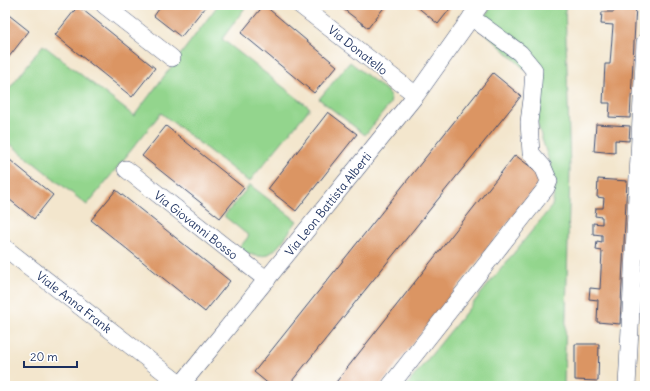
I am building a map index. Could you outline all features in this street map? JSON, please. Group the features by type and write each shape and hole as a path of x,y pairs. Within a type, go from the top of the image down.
{"street":[{"path":"104,5 172,58"},
{"name":"Via Donatello","path":"300,5 416,95"},
{"name":"Via Leon Battista Alberti","path":"182,386 416,95 476,11 520,53 534,70 529,122 531,153 543,167 549,180 541,195 390,386"},
{"path":"627,386 645,42"},
{"name":"Via Giovanni Bosso","path":"126,170 267,280"},
{"name":"Viale Anna Frank","path":"5,248 182,386"}],"green space":[{"path":"218,5 247,5 222,39 310,108 249,182 161,113 87,205 5,140 5,94 43,45 134,116"},
{"path":"493,5 565,5 570,170 564,386 406,386 552,206 556,184 536,119 541,105 530,74 478,26"},
{"path":"350,62 387,91 391,99 390,104 365,135 319,99"},
{"path":"250,185 297,221 279,245 266,255 259,256 250,254 239,248 249,236 224,216"}],"building":[{"path":"154,5 202,5 205,7 181,37 154,16 159,9"},
{"path":"264,5 337,66 314,93 241,33"},
{"path":"338,5 386,5 368,28"},
{"path":"415,5 453,5 438,24"},
{"path":"614,5 636,5 630,118 609,117 610,103 603,103 605,64 610,64 613,25 601,24 602,12 614,12"},
{"path":"78,6 155,68 132,97 55,35"},
{"path":"5,12 29,31 5,62"},
{"path":"493,73 521,96 288,386 271,386 254,372"},
{"path":"328,112 357,134 296,211 268,189"},
{"path":"596,124 630,126 629,141 615,140 615,153 594,151"},
{"path":"166,126 244,188 220,218 142,156"},
{"path":"515,155 544,177 380,386 333,386"},
{"path":"5,156 53,195 34,219 5,196"},
{"path":"598,179 627,181 620,324 597,322 598,300 589,299 590,288 600,289 602,251 596,250 597,241 602,242 602,235 593,234 593,223 602,224 602,217 595,216 596,208 603,208 604,198 597,197"},
{"path":"116,190 230,281 205,312 91,220"},
{"path":"575,344 599,344 598,381 575,380"}]}
